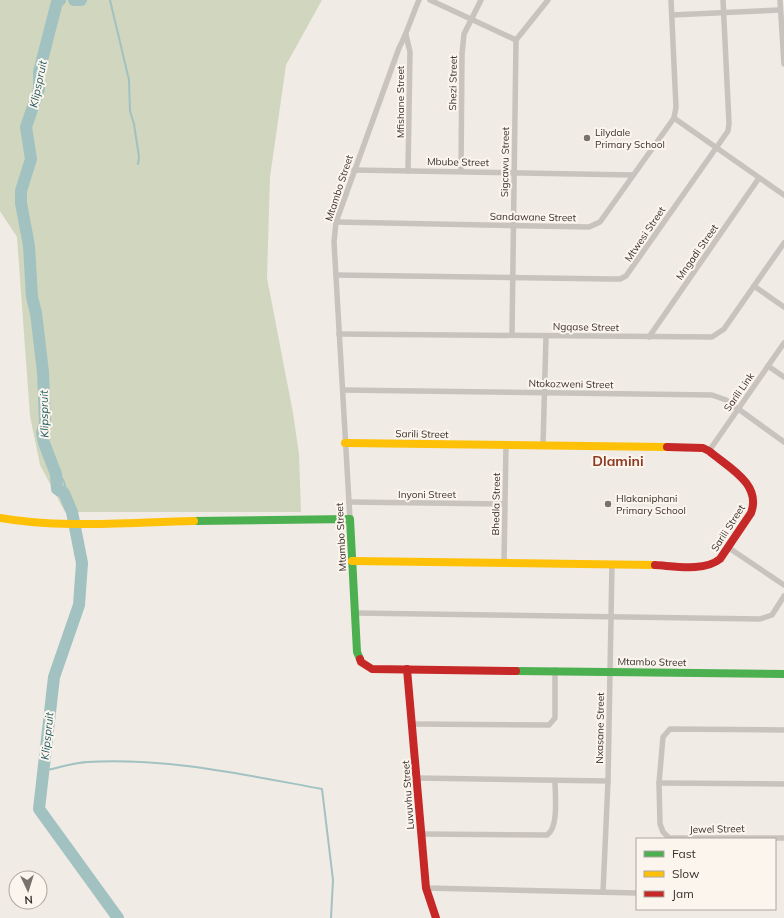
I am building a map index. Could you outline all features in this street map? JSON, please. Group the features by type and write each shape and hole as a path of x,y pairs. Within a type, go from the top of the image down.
{"street":[{"name":"Mtambo Street","path":"419,0 411,16 406,34 399,48 354,170 336,222 334,242 357,652 363,665 372,669 555,670 784,674"},
{"path":"430,0 470,20 516,40 548,0"},
{"name":"Shezi Street","path":"460,171 462,54 464,34 470,20 482,0"},
{"path":"670,0 676,106 674,118 716,149 784,195"},
{"name":"Mtwesi Street","path":"336,275 609,279 620,279 626,276 728,130 729,123 723,0"},
{"path":"780,0 784,64"},
{"path":"672,15 780,10"},
{"name":"Mfishane Street","path":"406,34 410,52 408,171"},
{"name":"Sigcawu Street","path":"512,335 512,225 516,40"},
{"name":"Sandawane Street","path":"336,222 595,226 604,219 633,175 674,118"},
{"name":"Mbube Street","path":"354,170 633,175"},
{"name":"Mngadi Street","path":"649,337 759,178"},
{"name":"Ngqase Street","path":"339,334 706,338 716,335 724,329 784,243"},
{"path":"754,286 784,307"},
{"path":"542,445 546,336"},
{"name":"Sarili Link","path":"709,451 784,343"},
{"path":"768,366 784,377"},
{"name":"Ntokozweni Street","path":"343,390 717,396 784,442"},
{"name":"Sarili Street","path":"345,443 703,448 709,451 746,481 754,496 754,505 751,513 729,548 716,563 704,566 352,561"},
{"name":"Bhedla Street","path":"504,563 506,445"},
{"name":"Inyoni Street","path":"349,502 504,504"},
{"path":"0,518 23,522 68,523 350,519"},
{"path":"729,548 784,585"},
{"name":"Nxasane Street","path":"603,892 608,781 612,564"},
{"path":"355,613 760,620 772,615 784,596"},
{"name":"Luvuvhu Street","path":"408,669 426,888 436,918"},
{"path":"413,724 549,725 555,718 555,670"},
{"path":"784,730 670,729 663,737 659,783 784,784"},
{"path":"417,778 608,781"},
{"path":"421,834 547,835 553,830 555,824 555,781"},
{"name":"Jewel Street","path":"659,783 660,824 666,836 672,838"},
{"path":"426,888 636,893"}],"green space":[{"path":"0,0 322,0 286,65 270,177 267,278 293,413 299,454 301,512 65,512 40,465 30,416 17,237 0,211"}],"waterway":[{"name":"Klipspruit","path":"60,0 57,2 39,72 39,89 26,127 31,159 21,191 21,203 29,246 32,297 36,313 43,372 45,423 42,433 44,443 56,474 57,489 64,493 72,512 82,563 79,605 54,677 39,809 118,918"},
{"name":"Klipspruit","path":"74,0 81,0"},
{"path":"110,0 129,80 130,111 134,124 139,157 138,164"},
{"name":"Klipspruit","path":"44,445 49,427 45,418"},
{"path":"55,470 64,481 65,495"},
{"path":"43,771 71,764 87,762 146,762 205,768 322,789 333,880 331,918"}],"traffic: fast":[{"path":"194,521 350,519 357,652 360,659"},
{"path":"516,671 784,674"}],"traffic: slow":[{"path":"345,443 667,447"},
{"path":"0,518 72,524 194,521"},
{"path":"352,561 655,565"}],"traffic: jam":[{"path":"655,565 697,567 706,566 720,559 751,513 753,503 752,493 748,485 734,470 709,451 703,448 667,447"},
{"path":"360,659 361,662 372,669 516,671"},
{"path":"407,669 426,888 436,918"}],"place":[{"name":"Lilydale Primary School","path":"587,138"},
{"name":"Hlakaniphani Primary School","path":"608,504"}],"district":[{"name":"Dlamini","path":"618,461"}]}
